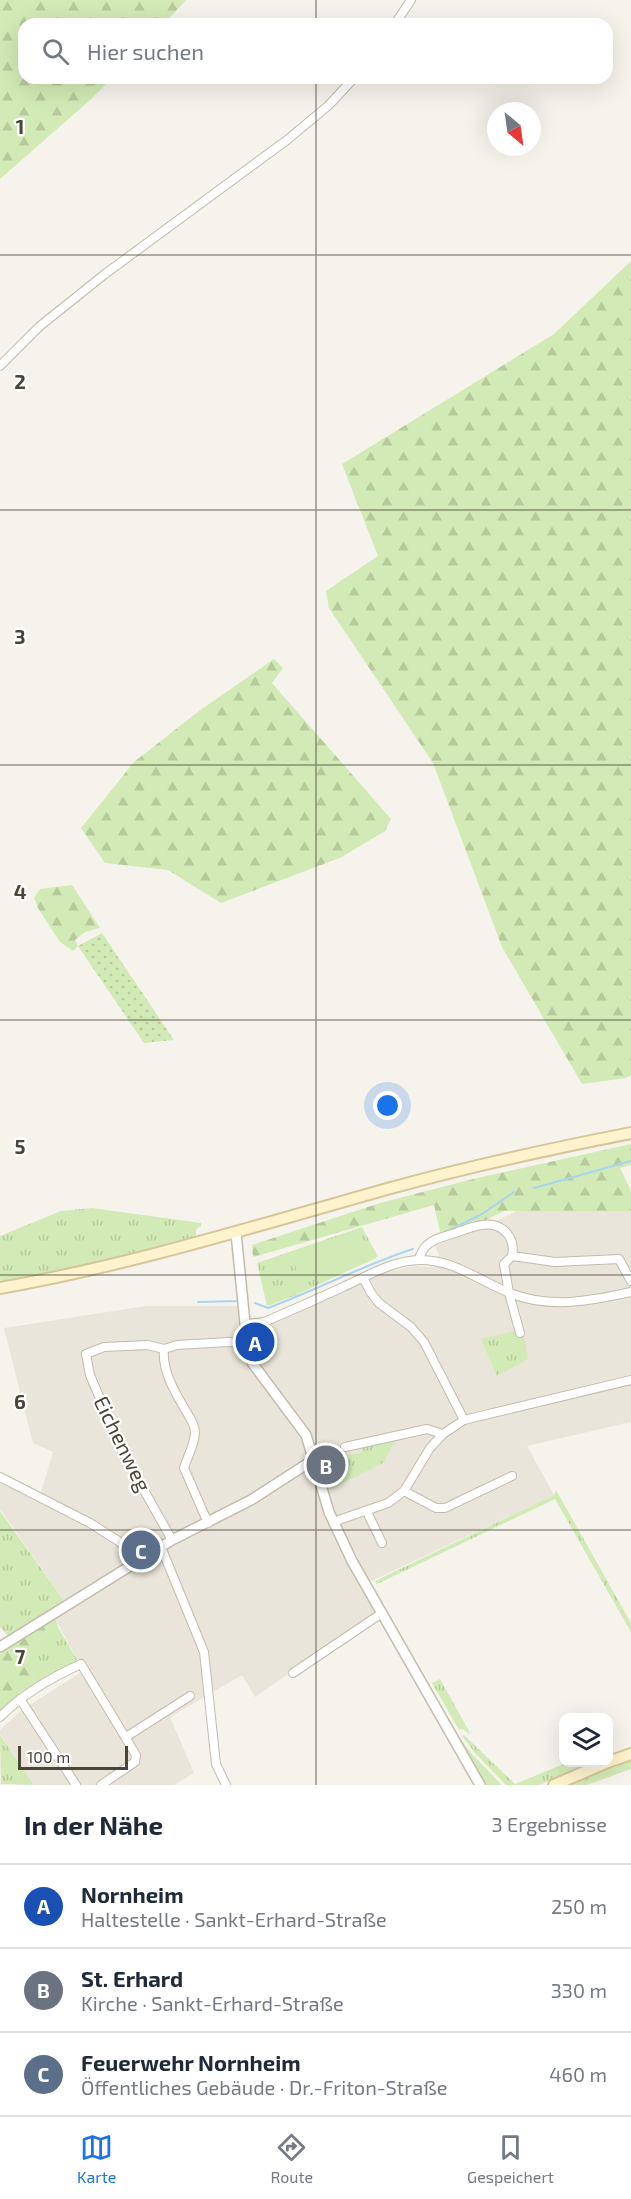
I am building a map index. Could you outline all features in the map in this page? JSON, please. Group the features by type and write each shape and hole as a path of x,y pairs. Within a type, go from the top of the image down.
{"main road":[{"path":"0,1288 44,1281 236,1233 390,1189 631,1133"},
{"path":"613,1760 631,1754"},
{"path":"554,1785 596,1767"}],"street":[{"path":"399,18 411,0"},
{"path":"0,366 40,326 105,274 287,140 329,105 348,84"},
{"path":"418,1260 425,1247 433,1241 485,1224 501,1228 508,1233 513,1244 512,1256 504,1264 520,1333"},
{"path":"236,1233 248,1343 255,1366 302,1427 310,1445 333,1522 352,1561 480,1785"},
{"path":"512,1256 562,1262 619,1258 631,1281"},
{"path":"247,1324 264,1322 393,1265 418,1260 451,1264 509,1293 527,1299 555,1302 593,1301 631,1292"},
{"path":"363,1278 379,1304 411,1327 424,1342 464,1420"},
{"path":"208,1522 184,1468 195,1431 167,1374 163,1359 164,1349 228,1342 248,1343"},
{"name":"Eichenweg","path":"164,1349 148,1345 97,1349 86,1354 90,1375 122,1450 172,1540"},
{"path":"333,1522 388,1503 404,1491 430,1448 443,1434 464,1420 631,1380"},
{"path":"345,1447 427,1429 443,1434"},
{"path":"0,1647 172,1540 251,1500 313,1460"},
{"path":"404,1491 436,1508 445,1508 512,1476"},
{"path":"0,1477 93,1525 120,1542 137,1562"},
{"path":"367,1512 382,1543"},
{"path":"161,1547 204,1652 216,1764 226,1785"},
{"path":"293,1673 382,1613"},
{"path":"0,1717 20,1699 58,1674 81,1664 136,1755 135,1762 101,1785"},
{"path":"126,1737 190,1696"},
{"path":"20,1699 76,1785"}],"shaded area":[{"path":"516,1211 631,1211 631,1422 527,1446 554,1495 361,1586 376,1613 255,1697 242,1675 170,1717 194,1773 174,1785 34,1785 0,1734 0,1730 22,1710 80,1673 77,1660 55,1618 70,1609 0,1509 0,1480 39,1499 53,1452 33,1443 4,1328 146,1306 240,1306 242,1331 259,1330 387,1272 414,1266 436,1267 439,1256 435,1245 467,1230 485,1227"}],"green space":[{"path":"0,0 186,0 170,18 18,18 18,84 106,84 0,179"},
{"path":"631,261 631,1075 626,1078 582,1084 502,947 433,763 329,608 326,591 378,556 342,464 554,334"},
{"path":"274,659 283,668 272,683 391,819 385,831 342,857 221,903 168,870 105,863 81,828 134,762 199,711"},
{"path":"72,885 100,928 85,932 75,940 78,946 73,951 60,942 34,898 40,889"},
{"path":"102,933 174,1040 144,1043 78,946"},
{"path":"631,1144 631,1165 620,1168 631,1191 631,1211 504,1211 484,1221 440,1232 434,1205 253,1257 252,1245 380,1203 477,1178"},
{"path":"92,1208 201,1223 201,1226 196,1229 196,1237 132,1255 0,1285 0,1236 61,1211"},
{"path":"362,1227 378,1257 267,1306 257,1263"},
{"path":"358,1230 368,1262 301,1284 291,1252"},
{"path":"519,1330 523,1332 528,1359 497,1376 481,1339"},
{"path":"396,1439 383,1463 327,1491 325,1479 342,1469 343,1456 362,1452 360,1447"},
{"path":"556,1490 631,1623 631,1632 555,1499 377,1584 375,1581 554,1495"},
{"path":"0,1511 65,1602 8,1636 0,1627"},
{"path":"55,1618 58,1627 23,1649 36,1684 0,1710 0,1654"},
{"path":"58,1627 77,1660 36,1684 23,1649"},
{"path":"440,1679 469,1734 463,1729 459,1730 432,1683"},
{"path":"0,1735 34,1785 1,1784"},
{"path":"464,1735 515,1784 559,1766 584,1767 539,1785 506,1785 462,1736"},
{"path":"458,1737 471,1753 502,1785 485,1785"},
{"path":"631,1761 631,1769 587,1785 568,1785"}],"waterway":[{"path":"534,1188 631,1161"},
{"path":"444,1233 482,1214 514,1192"},
{"path":"255,1303 268,1308 376,1262 413,1249"},
{"path":"198,1302 240,1301"}],"place":[{"name":"Nornheim","path":"255,1342"},
{"name":"St. Erhard","path":"326,1465"},
{"name":"Feuerwehr Nornheim","path":"141,1550"}]}
